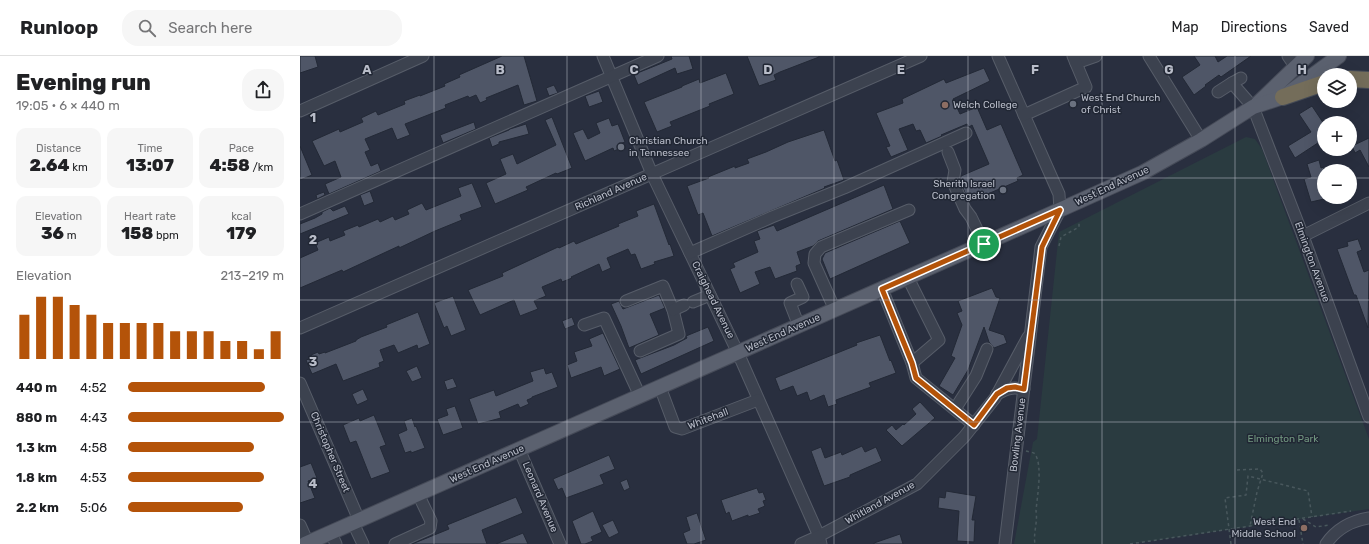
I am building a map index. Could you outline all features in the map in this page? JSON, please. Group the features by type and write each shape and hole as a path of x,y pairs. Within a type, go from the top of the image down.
{"highway":[{"path":"1357,79 1369,80"},
{"path":"1283,97 1317,85"}],"main road":[{"name":"West End Avenue","path":"1253,107 1292,61 1307,56"},
{"name":"West End Avenue","path":"307,543 333,538 356,522 418,494 1142,173 1201,140 1253,107 1283,97 1339,56"}],"street":[{"path":"300,111 423,56"},
{"name":"Craighead Avenue","path":"603,56 652,174 738,353 820,540"},
{"path":"300,214 658,56"},
{"name":"Richland Avenue","path":"300,328 921,56"},
{"path":"998,56 1059,194 1060,210"},
{"path":"1024,115 1086,87 1075,60 1096,56"},
{"path":"1149,56 1201,140"},
{"name":"Elmington Avenue","path":"1218,92 1236,81 1253,107 1368,411"},
{"path":"690,253 772,217 844,188 966,133"},
{"path":"948,152 955,170 953,182 964,210 971,217 984,244"},
{"path":"1303,236 1369,203"},
{"path":"835,310 814,263 815,254 821,247 910,210"},
{"name":"Bowling Avenue","path":"1005,544 1042,247 1060,210"},
{"path":"908,278 939,340 912,363"},
{"path":"797,284 803,297 790,303 799,326"},
{"path":"626,301 663,286 673,310 679,334 640,351"},
{"path":"882,289 912,363 916,378 974,425"},
{"path":"673,310 710,295"},
{"path":"584,325 604,318 640,396"},
{"name":"Whitland Avenue","path":"801,544 820,540 917,484 974,425 997,394 1031,331"},
{"path":"955,409 976,376 987,349"},
{"name":"Christopher Street","path":"300,383 356,522 363,544"},
{"name":"Whitehall","path":"660,387 675,427 682,429 758,400"},
{"path":"997,394 1007,388 1015,387 1024,389"},
{"name":"Leonard Avenue","path":"519,449 560,544"},
{"path":"395,544 430,528 431,521 418,494"},
{"path":"1326,544 1340,530 1351,522 1369,518"},
{"path":"300,525 307,543"}],"path":[{"path":"1059,246 1062,237 1079,227 1079,221"},
{"path":"1026,451 1035,454 1039,471 1037,515 1034,535 1035,544"},
{"path":"1237,470 1260,469 1263,473 1256,492 1250,526"},
{"path":"1231,544 1225,498 1246,495 1248,476 1262,478 1308,491 1312,517"},
{"path":"1130,544 1355,511"},
{"path":"1299,519 1303,544"},
{"path":"1303,519 1316,527 1329,525"}],"green space":[{"name":"Elmington Park","path":"1246,137 1255,139 1262,149 1369,439 1369,509 1131,544 1014,544 1033,442 1037,439 1059,232"}],"building":[{"path":"300,56 315,56 318,67 300,73"},
{"path":"502,56 524,56 537,101 524,105 518,85 486,98 487,100 480,103 476,95 469,98 468,96 445,105 446,108 405,124 410,135 397,140 392,128 365,139 370,150 365,152 371,166 378,163 381,171 329,194 325,184 341,177 335,161 324,166 312,141 339,129 340,132 363,122 361,118 376,111 378,115 405,104 404,101 445,86 444,84 460,77 459,75"},
{"path":"671,56 689,56 693,69 677,74 675,68 638,85 634,75 635,74 672,59"},
{"path":"747,56 819,57 780,72 774,75 776,80 759,86"},
{"path":"1194,56 1215,56 1218,62 1227,56 1251,56 1221,77 1219,75 1194,95 1182,77 1200,65"},
{"path":"984,68 990,81 953,99 960,114 977,107 987,130 1001,124 1023,175 1017,178 1018,181 969,202 960,181 961,176 989,164 972,125 969,127 967,124 926,143 920,130 916,131 913,124 899,129 908,150 891,157 886,147 890,146 876,113 903,103 902,99 944,79 946,83"},
{"path":"726,73 734,94 709,104 710,106 670,122 672,126 657,132 644,102 699,79 700,83"},
{"path":"554,85 558,93 549,96 546,88"},
{"path":"599,91 603,102 589,107 585,96"},
{"path":"1312,106 1319,116 1317,116 1317,144 1295,158 1288,146 1311,132 1299,114"},
{"path":"552,117 572,168 557,174 556,173 526,187 528,190 495,204 486,183 506,174 500,159 513,154 517,164 556,145 545,120"},
{"path":"609,118 612,126 618,124 625,142 620,144 621,148 614,151 613,148 585,161 573,133 583,129 588,139 600,133 596,123"},
{"path":"474,122 476,129 443,143 440,135"},
{"path":"526,124 529,134 499,142 499,144 492,147 489,138"},
{"path":"824,130 835,161 837,160 844,180 824,187 825,188 712,236 703,213 698,215 687,186 735,166 735,168 749,163 747,159 788,142"},
{"path":"1369,138 1369,167 1360,150 1357,152 1357,144"},
{"path":"300,146 312,175 300,180"},
{"path":"1319,160 1320,164 1317,164 1317,201 1311,202 1304,179 1311,177 1307,164"},
{"path":"472,183 482,207 460,215 462,220 399,248 399,246 343,272 342,270 300,288 300,258 318,250 315,243 329,237 330,241 345,235 343,231 358,225 359,227 378,219 380,222 393,216 395,220 409,214 407,210 422,203 426,210 461,196 458,188"},
{"path":"884,185 893,209 818,241 813,246 797,252 801,264 796,266 797,271 775,279 770,267 755,272 760,284 740,293 730,269 735,267 733,263 758,252 754,241 760,239 757,231 774,225 777,231"},
{"path":"370,191 374,202 364,206 360,195"},
{"path":"324,192 325,195 317,199 316,195"},
{"path":"654,204 674,256 654,262 655,264 641,269 635,254 631,255 628,249 607,258 611,268 602,272 599,264 571,277 572,278 562,282 561,279 542,287 546,296 534,301 538,309 520,316 514,300 480,315 468,290 503,276 502,273 558,247 559,248 574,241 576,244 619,226 618,224 638,216 636,211"},
{"path":"345,206 349,214 300,234 300,224 315,218 330,208 333,211"},
{"path":"900,221 910,243 830,279 822,259 825,253"},
{"path":"1358,239 1362,250 1357,252 1364,272 1369,270 1368,328 1337,249 1348,246 1347,242"},
{"path":"992,288 996,297 1000,298 989,330 1004,335 1007,343 994,348 989,342 984,327 968,370 953,395 939,386 955,358 951,356 962,325 957,313 962,311 958,301"},
{"path":"659,295 665,308 650,314 659,335 629,348 611,304 619,301 623,309"},
{"path":"453,296 466,330 451,336 447,326 444,328 434,303"},
{"path":"418,312 430,344 418,349 417,345 398,353 394,345 380,350 384,361 379,363 380,367 343,381 336,364 312,374 306,360 312,358 311,355 318,352 319,354 325,353 356,341 361,337 387,327 386,325"},
{"path":"572,317 575,325 565,329 562,321"},
{"path":"708,327 714,341 641,374 635,360 674,345 687,338 686,336"},
{"path":"603,333 620,369 604,376 601,367 571,378 567,365 577,361 574,352 592,346 589,339"},
{"path":"880,335 896,373 869,383 871,387 836,400 837,404 828,407 824,395 810,401 807,392 797,396 793,386 780,391 775,378 857,345 856,343"},
{"path":"417,366 422,378 412,382 406,371"},
{"path":"544,368 546,374 552,372 558,387 532,397 527,400 529,404 520,408 518,404 499,412 501,418 478,424 469,399 494,390 496,396 533,381 530,372"},
{"path":"453,378 457,387 447,390 444,381"},
{"path":"363,389 368,400 357,405 352,394"},
{"path":"920,402 935,418 902,446 886,430 892,425 896,430 903,424 904,425 916,414 912,409"},
{"path":"455,406 463,428 443,435 437,419 448,415 446,409"},
{"path":"374,415 386,445 380,447 390,472 371,479 356,441 350,443 343,425 359,418 360,421"},
{"path":"412,418 425,448 411,453 411,451 405,453 398,434 407,430 404,421"},
{"path":"862,446 865,452 876,447 882,461 850,475 850,477 824,486 811,451 821,447 825,458 841,452 842,455"},
{"path":"609,455 615,469 600,475 604,484 566,498 562,488 558,490 553,479"},
{"path":"311,463 317,478 308,481 315,498 300,503 300,467"},
{"path":"627,479 630,488 624,491 620,482"},
{"path":"757,488 759,493 763,492 766,500 763,501 765,506 758,509 760,513 748,517 748,515 732,521 729,512 726,514 721,500"},
{"path":"946,491 976,496 972,520 975,520 974,542 957,541 959,511 938,508 939,497 945,498"},
{"path":"516,497 523,513 482,530 487,544 412,544 449,529 447,525"},
{"path":"593,511 602,532 591,537 593,541 581,544 572,521"},
{"path":"697,513 706,540 694,544 687,544 683,533 690,530 686,517"},
{"path":"613,520 619,533 609,538 602,525"},
{"path":"523,533 528,544 496,544"},
{"path":"900,534 903,544 874,544 874,543"}],"place":[{"name":"West End Church of Christ","path":"1073,104"},
{"name":"Welch College","path":"945,105"},
{"name":"Christian Church in Tennessee","path":"621,147"},
{"name":"Sherith Israel Congregation","path":"1003,190"},
{"name":"West End Middle School","path":"1304,528"}],"route":[{"path":"1060,210 1042,247 1024,389 1015,387 1007,388 997,394 974,425 916,378 912,363 882,289 984,244 1060,210"}]}
